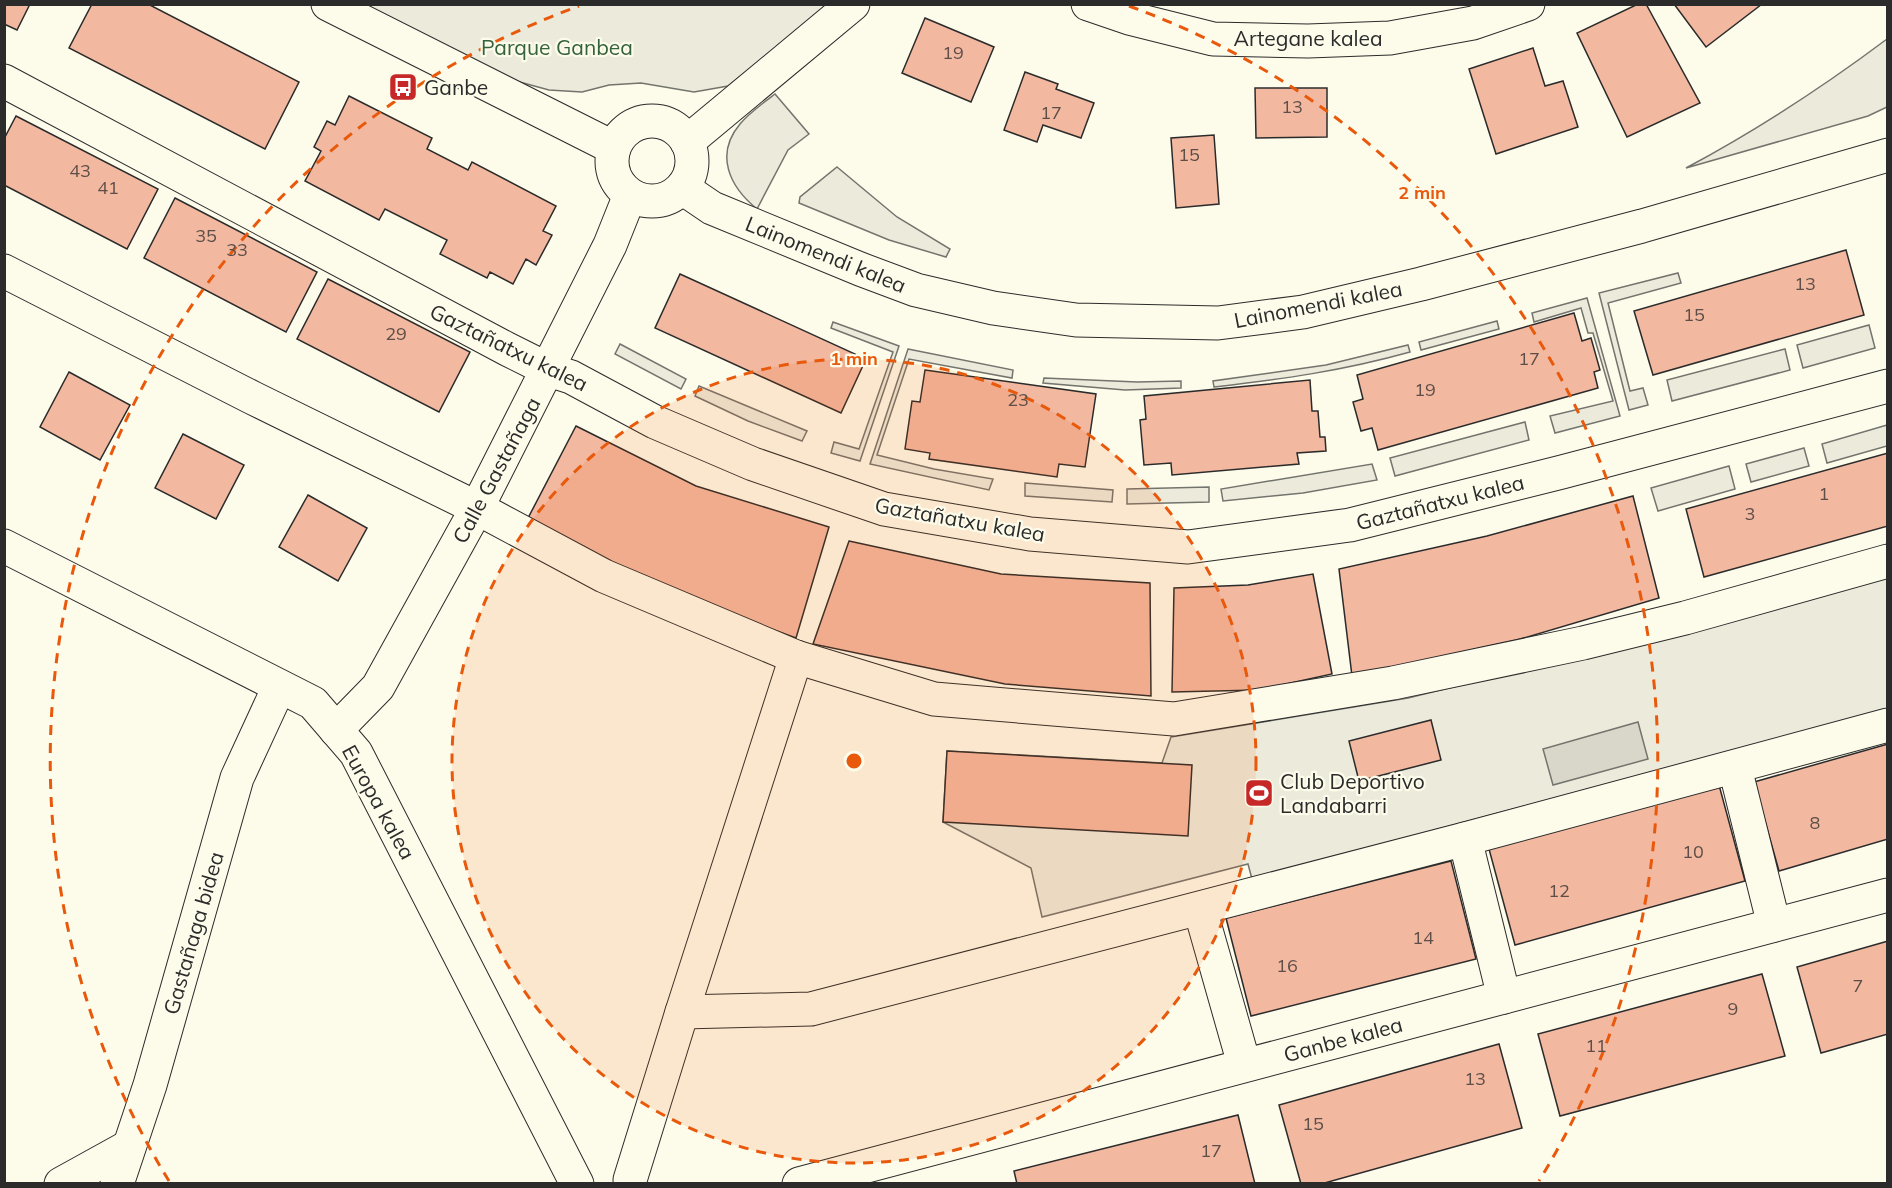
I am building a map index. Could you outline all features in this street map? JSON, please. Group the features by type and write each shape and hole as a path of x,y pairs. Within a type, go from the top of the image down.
{"street":[{"path":"328,4 614,148"},
{"path":"687,142 854,4"},
{"name":"Artegane kalea","path":"1088,4 1130,18 1213,39 1308,41 1390,38 1473,23 1528,4"},
{"name":"Gaztañatxu kalea","path":"4,81 549,370 571,377 655,422 753,464 884,509 1030,534 1188,547 1350,525 1562,472 1887,386"},
{"path":"652,120 666,122 677,129 687,142 692,154 692,167 684,189 671,197 657,201 630,195 612,172 614,148 620,136 632,126 652,120"},
{"name":"Lainomendi kalea","path":"684,189 712,208 916,290 993,309 1076,320 1218,323 1303,312 1421,284 1886,163"},
{"name":"Calle Gastañaga","path":"336,730 378,687 477,508 549,370 610,245 630,195"},
{"path":"4,271 254,399 477,508 604,576 796,657 934,699 1174,719 1393,683 1583,643 1685,618 1887,561"},
{"name":"Europa kalea","path":"4,546 313,703 356,753 577,1184"},
{"path":"630,1180 796,657"},
{"name":"Gastañaga bidea","path":"117,1184 150,1085 237,778 279,687"},
{"path":"682,1012 811,1009 1735,768 1887,725"},
{"path":"1735,768 1774,925"},
{"path":"1465,839 1504,997"},
{"name":"Ganbe kalea","path":"799,1184 1887,895"},
{"path":"1200,909 1245,1064"},
{"path":"61,1184 128,1146"}],"green space":[{"name":"Parque Ganbea","path":"363,5 829,5 728,86 694,92 641,83 609,85 582,92 549,90 516,81"},
{"path":"1887,39 1887,107 1868,116 1686,168 1789,107"},
{"path":"775,94 809,134 788,150 757,209 739,191 733,181 727,159 728,147 740,124"},
{"path":"837,167 897,217 950,249 946,257 889,240 799,203 800,197"},
{"path":"1678,273 1681,283 1608,303 1630,391 1643,388 1648,405 1629,410 1599,293"},
{"path":"1587,298 1620,416 1555,433 1550,416 1613,401 1593,333 1588,333 1581,308 1534,322 1532,313"},
{"path":"1497,321 1499,329 1421,350 1419,342"},
{"path":"833,322 899,346 860,461 831,453 834,442 859,449 893,352 831,328"},
{"path":"1869,325 1875,348 1803,368 1797,345"},
{"path":"620,344 686,379 681,389 615,354"},
{"path":"1408,345 1410,352 1360,364 1214,387 1213,381 1326,365"},
{"path":"908,349 1013,370 1012,378 909,359 877,455 934,469 993,479 989,490 870,464"},
{"path":"1785,349 1790,370 1672,401 1667,380"},
{"path":"1044,378 1137,382 1181,381 1181,388 1125,390 1043,383"},
{"path":"699,386 807,431 802,441 748,421 695,396"},
{"path":"1525,422 1529,440 1395,476 1390,458"},
{"path":"1887,425 1887,446 1827,463 1822,444"},
{"path":"1804,448 1809,466 1751,482 1746,464"},
{"path":"1372,464 1377,480 1303,493 1223,501 1221,489"},
{"path":"1729,466 1735,489 1658,511 1651,488"},
{"path":"1025,483 1113,490 1112,502 1025,496"},
{"path":"1209,487 1209,502 1127,504 1127,489"},
{"name":"Club Deportivo Landabarri","path":"1887,577 1887,709 1252,879 1248,864 1042,917 1031,868 943,822 947,751 1162,763 1171,737 1408,698 1678,632"}],"shaded area":[{"path":"1638,722 1648,759 1553,785 1543,749"}],"building":[{"path":"4,4 30,4 17,30 4,24"},
{"path":"92,4 148,4 299,82 265,149 69,48"},
{"path":"1638,4 1646,4 1700,103 1627,137 1577,33"},
{"path":"1674,4 1762,4 1706,47"},
{"path":"925,18 994,47 971,102 902,73"},
{"path":"1533,48 1545,86 1563,81 1578,127 1496,154 1469,69"},
{"path":"1025,72 1058,84 1056,89 1094,103 1081,138 1043,125 1037,142 1004,130"},
{"path":"1255,88 1327,88 1327,137 1256,138"},
{"path":"349,96 432,138 427,149 468,170 472,162 556,206 543,231 552,235 536,265 526,259 513,284 490,272 487,278 440,254 447,240 385,209 379,220 305,181 321,151 314,147 327,121 335,125"},
{"path":"16,116 158,189 127,249 4,185 4,139"},
{"path":"1214,135 1219,204 1176,208 1171,138"},
{"path":"175,198 317,272 286,332 144,258"},
{"path":"1846,250 1864,315 1653,375 1634,311"},
{"path":"680,274 866,359 841,413 655,328"},
{"path":"328,279 470,352 439,412 297,339"},
{"path":"1574,313 1582,341 1591,338 1600,370 1594,372 1598,388 1378,450 1372,428 1361,431 1353,402 1363,399 1357,375"},
{"path":"925,370 1096,394 1085,467 1059,464 1057,477 929,459 930,453 905,449 912,401 920,402"},
{"path":"69,372 130,405 100,460 40,427"},
{"path":"1310,380 1312,411 1318,411 1320,437 1325,437 1326,451 1297,453 1299,464 1172,475 1171,463 1144,465 1140,420 1146,419 1144,396"},
{"path":"576,426 696,486 829,527 796,638 655,586 527,520"},
{"path":"183,434 244,465 216,519 155,488"},
{"path":"1888,453 1888,526 1704,577 1686,509"},
{"path":"308,495 367,528 338,581 279,547"},
{"path":"1633,496 1659,598 1517,640 1352,676 1339,569 1487,536"},
{"path":"849,541 1001,574 1150,583 1151,696 1005,684 813,644"},
{"path":"1313,574 1332,674 1259,690 1172,692 1174,588 1248,585"},
{"path":"1431,720 1441,760 1359,781 1349,741"},
{"path":"1888,744 1888,839 1779,871 1754,782"},
{"path":"947,751 1192,765 1188,836 943,822"},
{"path":"1719,785 1745,881 1515,945 1489,849"},
{"path":"1451,861 1476,959 1251,1016 1226,918"},
{"path":"1888,941 1888,1034 1821,1053 1797,967"},
{"path":"1762,974 1785,1056 1560,1116 1538,1034"},
{"path":"1499,1044 1522,1128 1321,1184 1301,1184 1279,1105"},
{"path":"1238,1115 1255,1184 1017,1184 1014,1171"}],"place":[{"name":"Ganbe","path":"403,87"},
{"name":"Club Deportivo Landabarri","path":"1259,793"}]}
